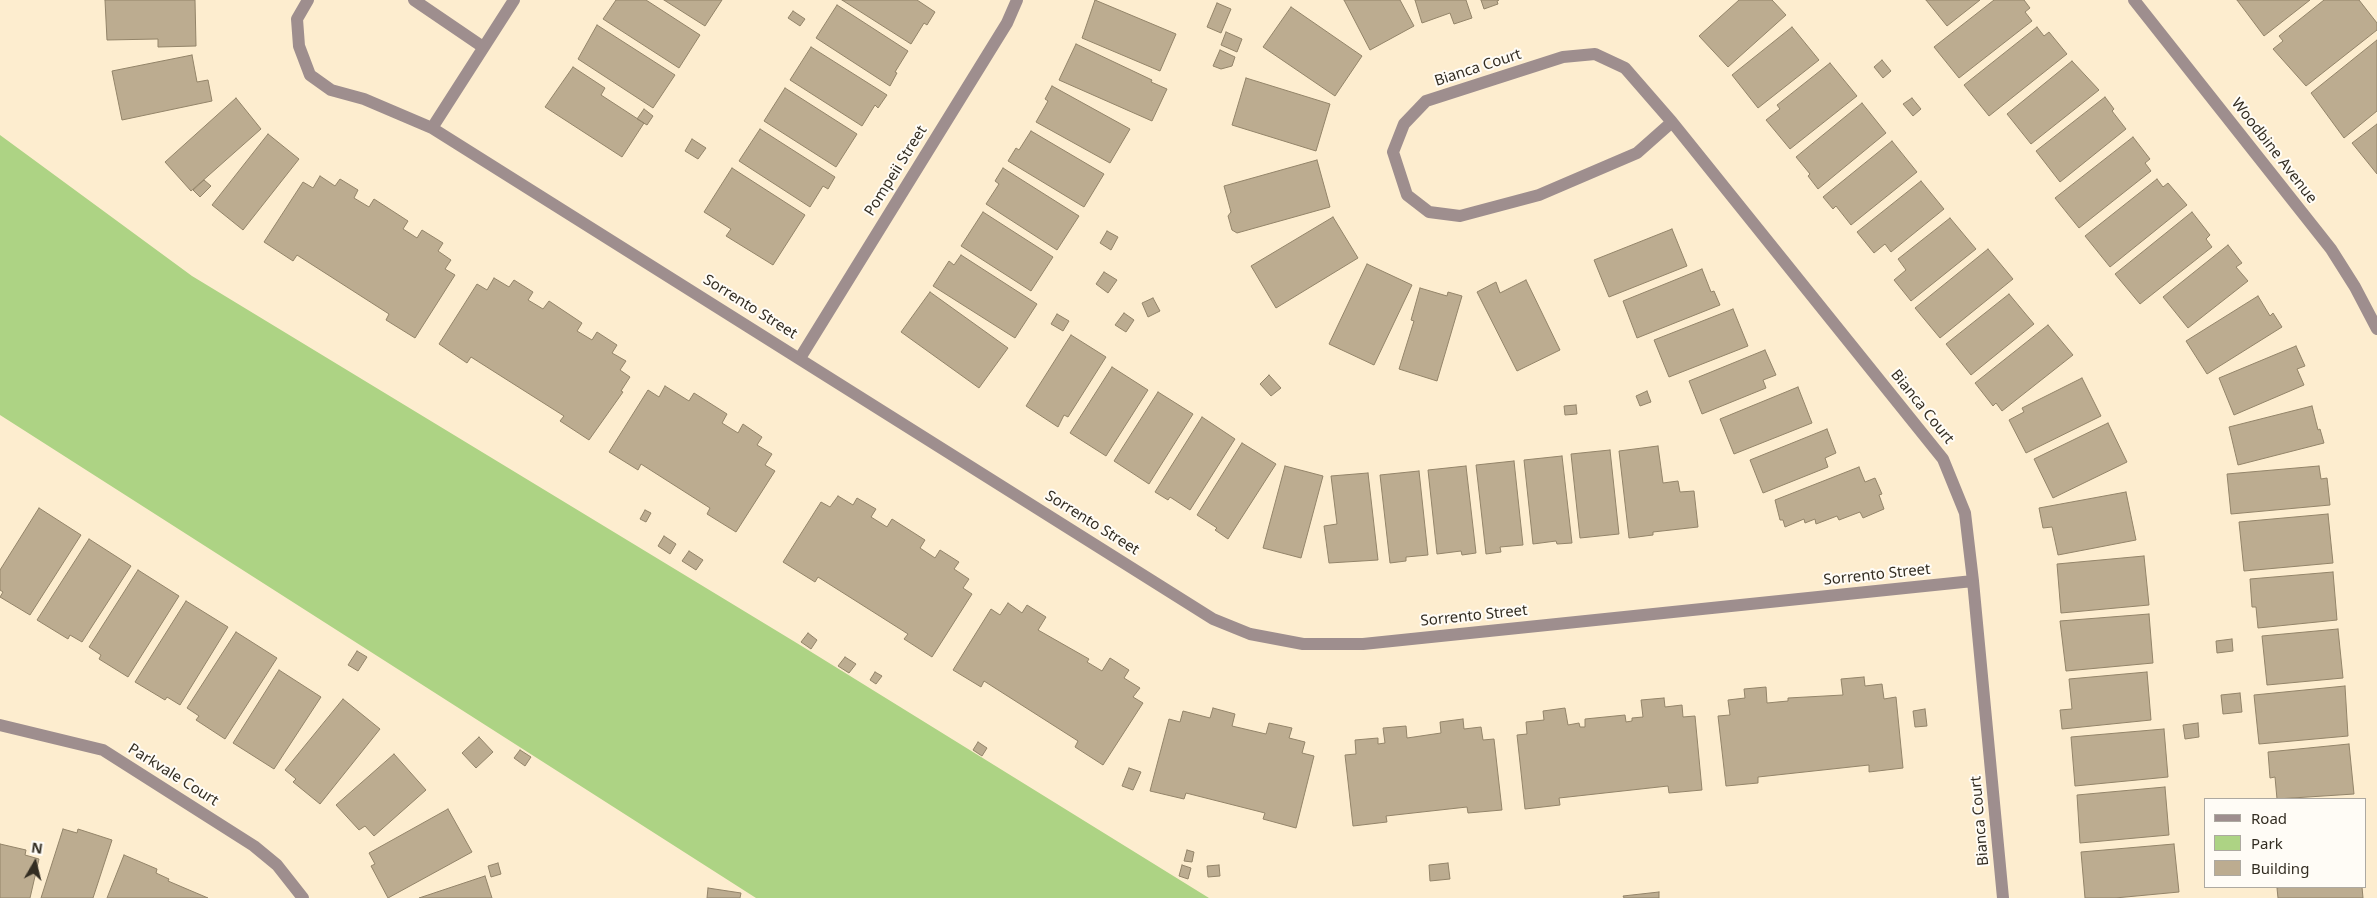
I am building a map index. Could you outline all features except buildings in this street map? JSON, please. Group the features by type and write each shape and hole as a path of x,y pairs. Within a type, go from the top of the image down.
{"street":[{"name":"Sorrento Street","path":"308,0 297,19 298,46 310,75 331,90 364,99 432,128 1213,619 1250,634 1303,644 1363,644 1974,581"},
{"path":"414,0 483,47"},
{"path":"432,128 514,0"},
{"name":"Pompeii Street","path":"800,358 1007,23 1017,0"},
{"name":"Woodbine Avenue","path":"2134,0 2331,249 2355,287 2377,329"},
{"name":"Bianca Court","path":"1672,122 1638,153 1539,195 1460,216 1429,212 1408,195 1393,152 1404,124 1426,101 1564,57 1594,54 1625,68 1672,122 1943,459 1965,513 1974,581 2003,898"},
{"name":"Parkvale Court","path":"0,726 104,750 254,846 277,865 303,898"}],"green space":[{"path":"0,135 192,276 800,645 1209,898 756,898 0,415"}]}
